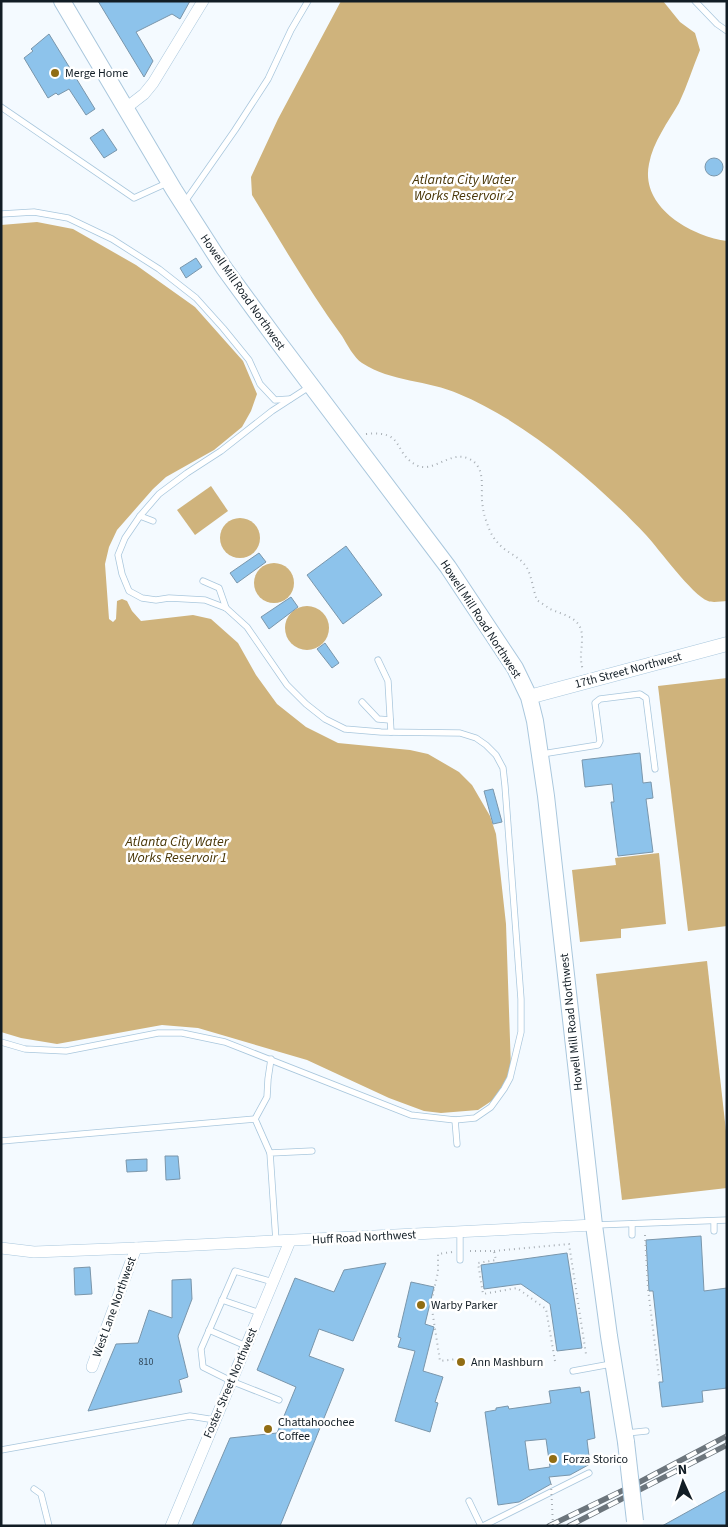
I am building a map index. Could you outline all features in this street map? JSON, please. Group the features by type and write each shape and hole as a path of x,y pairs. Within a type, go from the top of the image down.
{"main road":[{"name":"Howell Mill Road Northwest","path":"65,4 169,182 224,268 448,567 515,668 529,697 535,720 548,806 594,1225 613,1363 626,1438 635,1524"}],"street":[{"path":"126,108 144,94 153,83 203,1"},
{"name":"17th Street Northwest","path":"529,697 586,680 727,644"},
{"name":"Huff Road Northwest","path":"1,1248 34,1252 276,1242 594,1225"},
{"name":"Foster Street Northwest","path":"170,1526 290,1241"},
{"name":"West Lane Northwest","path":"92,1367 136,1248"}],"lane":[{"path":"183,205 268,79 291,30 308,1"},
{"path":"695,1 717,24 727,31"},
{"path":"1,107 134,198 169,182"},
{"path":"1,214 34,212 68,218 112,239 152,264 201,304 249,360 260,384 274,400 292,398"},
{"path":"1,1042 25,1049 66,1051 158,1033 182,1033 225,1042 410,1115 454,1120 475,1118 491,1107 510,1078 521,1032 521,999 503,768 496,755 486,744 476,738 460,733 345,729 324,719 287,686 248,627 226,608 205,600 168,598 156,600 142,598 130,591 122,574 118,555 125,538 140,516 159,494 221,451 272,411 311,386"},
{"path":"140,516 153,521"},
{"path":"203,581 219,588 226,608"},
{"path":"378,660 388,680 391,732"},
{"path":"540,754 598,745 600,741 596,703 600,699 640,694 646,698 655,769"},
{"path":"362,702 378,720 390,720"},
{"path":"433,724 434,732"},
{"path":"254,1119 267,1097 272,1059"},
{"path":"1,1141 254,1119"},
{"path":"254,1119 270,1153 276,1242"},
{"path":"454,1120 457,1144"},
{"path":"270,1153 312,1151"},
{"name":"Huff Road Northwest","path":"594,1225 727,1220"},
{"path":"714,1221 714,1230"},
{"path":"632,1224 632,1235"},
{"path":"460,1232 460,1260"},
{"path":"273,1282 235,1271 201,1349 203,1367 231,1381 279,1400"},
{"path":"222,1300 260,1313"},
{"path":"209,1330 246,1346"},
{"path":"574,1371 613,1363"},
{"path":"1,1450 190,1416 215,1420"},
{"path":"626,1438 646,1430"},
{"path":"469,1501 482,1526 589,1473"},
{"path":"34,1489 41,1494 49,1526"}],"path":[{"path":"348,435 377,433 391,436 407,459 418,466 429,466 456,456 473,461 480,470 484,514 488,528 498,543 518,558 527,568 537,600 549,608 577,621 581,628 580,652 586,680"},
{"path":"645,1235 649,1295 660,1377"},
{"path":"470,1247 470,1252 569,1244 573,1239"},
{"path":"569,1244 586,1354"},
{"path":"494,1250 496,1260 478,1263 482,1294 517,1288 546,1309 555,1361"},
{"path":"457,1359 440,1361 431,1303 438,1272 438,1254 460,1251"},
{"path":"550,1484 553,1526"}],"water":[{"name":"Atlanta City Water Works Reservoir 2","path":"341,1 663,1 680,22 695,33 700,50 679,103 661,132 654,148 649,164 648,179 652,193 660,206 671,217 698,233 727,241 727,601 710,602 701,597 627,515 559,455 509,420 447,389 385,374 359,361 307,284 252,195 251,177 278,119"},
{"name":"Atlanta City Water Works Reservoir 1","path":"37,222 73,229 136,265 195,307 243,361 257,394 251,411 242,427 214,450 166,477 117,530 109,547 105,564 109,619 113,622 116,619 117,601 122,599 127,601 132,611 141,621 193,615 211,619 238,643 256,675 277,704 306,727 338,743 410,750 428,754 459,772 472,785 490,816 496,834 506,924 511,1069 504,1086 493,1100 478,1110 441,1113 424,1111 389,1098 307,1060 198,1028 162,1025 57,1044 21,1038 1,1032 1,225"},
{"path":"211,486 228,511 195,535 177,510"},
{"path":"244,518 251,521 257,527 260,538 259,546 251,555 244,558 236,558 229,555 221,546 220,534 223,527 232,519"},
{"path":"278,563 285,566 291,572 294,583 293,591 285,600 278,603 270,603 263,600 255,591 254,579 257,572 266,564"},
{"path":"307,606 319,610 325,616 329,628 325,640 319,646 307,650 295,646 289,640 285,628 289,616 295,610"},
{"path":"727,678 727,926 688,931 658,686"},
{"path":"659,853 666,924 621,929 621,938 580,942 572,870 616,865 615,858"},
{"path":"707,961 727,1140 727,1188 622,1200 596,974"}],"building":[{"path":"98,1 190,1 180,19 172,14 136,32 153,61 144,77"},
{"path":"49,34 95,109 86,115 69,89 48,98 24,58 33,51 31,49"},
{"path":"103,129 117,150 104,158 90,138"},
{"path":"714,158 720,161 723,167 720,173 714,176 708,173 705,167 708,161"},
{"path":"196,258 202,267 186,278 180,268"},
{"path":"346,546 382,595 343,624 307,575"},
{"path":"259,553 266,562 237,583 230,573"},
{"path":"291,597 298,607 269,629 261,617"},
{"path":"325,643 339,663 332,668 317,649"},
{"path":"640,753 643,783 651,782 653,798 646,799 653,852 618,856 611,802 614,802 612,784 585,787 582,760"},
{"path":"493,789 502,822 493,824 484,791"},
{"path":"165,1156 178,1156 180,1179 166,1180"},
{"path":"147,1159 147,1171 127,1172 126,1160"},
{"path":"701,1236 704,1291 727,1288 727,1388 702,1391 703,1402 662,1407 659,1382 663,1382 653,1291 649,1291 646,1240"},
{"path":"567,1253 582,1348 557,1351 550,1304 521,1284 484,1289 481,1265"},
{"path":"386,1263 353,1341 319,1329 309,1356 344,1369 280,1526 192,1526 230,1438 277,1433 296,1387 257,1370 295,1278 334,1292 344,1270"},
{"path":"90,1267 92,1294 75,1295 74,1268"},
{"path":"191,1279 192,1299 178,1336 188,1377 179,1380 182,1392 88,1411 116,1344 138,1343 149,1310 172,1318 172,1280"},
{"path":"411,1282 434,1287 425,1324 434,1327 423,1371 443,1377 435,1402 438,1403 430,1432 395,1421 415,1351 398,1347 401,1338 398,1337"},
{"path":"580,1387 581,1393 589,1391 595,1438 587,1440 590,1464 570,1475 549,1477 551,1484 519,1502 498,1505 485,1412 508,1406 509,1409 551,1403 549,1391","holes":["546,1439 550,1467 529,1470 525,1441"]},
{"path":"727,1490 727,1526 662,1526"}],"railway":[{"path":"549,1526 632,1486 727,1436"},
{"path":"569,1526 727,1445"}],"place":[{"name":"Merge Home","path":"55,73"},
{"name":"Warby Parker","path":"421,1305"},
{"name":"Ann Mashburn","path":"461,1362"},
{"name":"Chattahoochee Coffee","path":"268,1429"},
{"name":"Forza Storico","path":"553,1459"}]}
